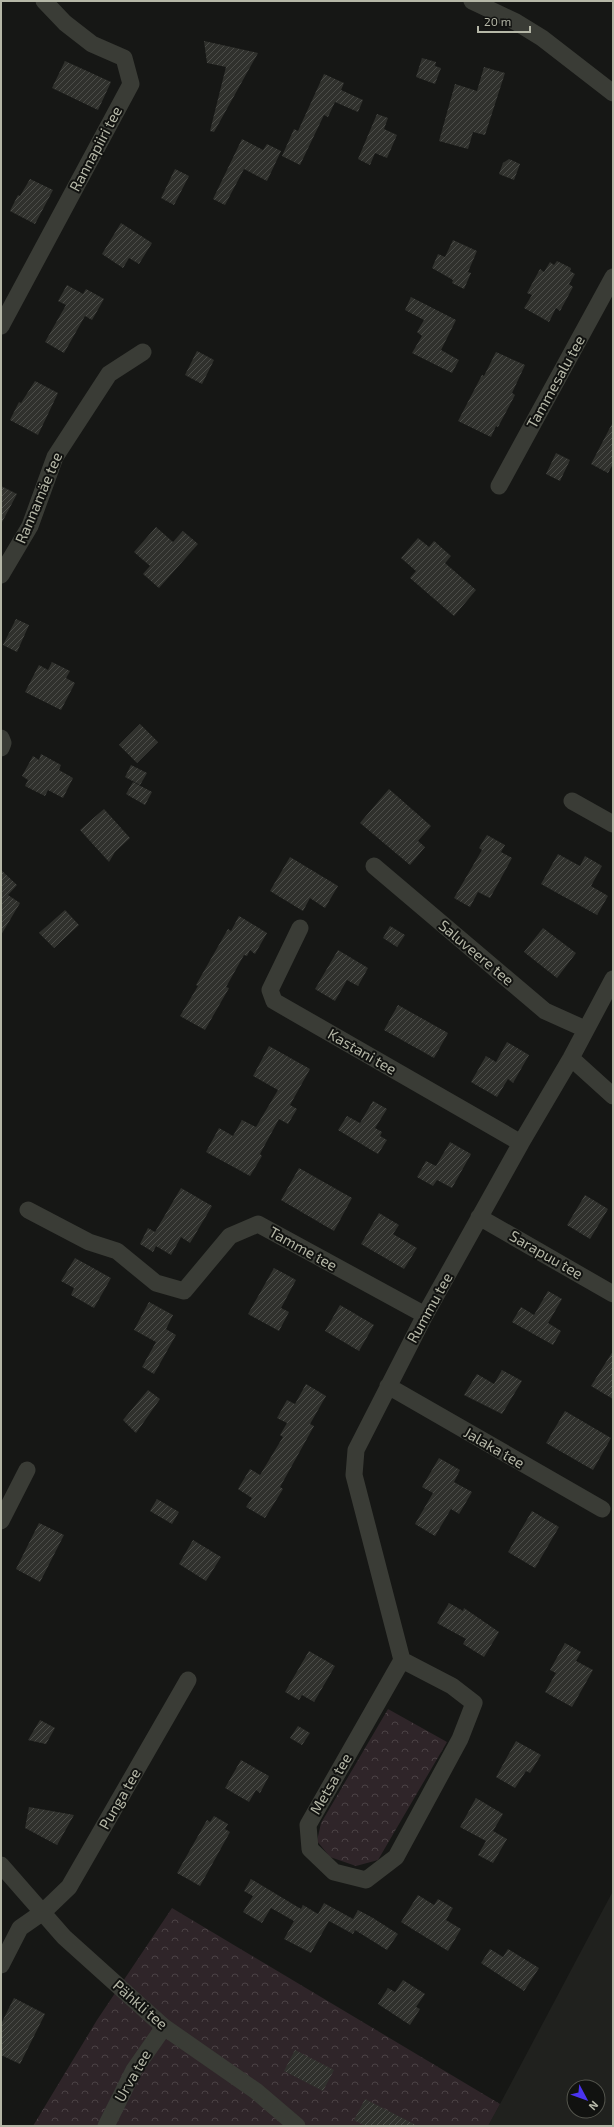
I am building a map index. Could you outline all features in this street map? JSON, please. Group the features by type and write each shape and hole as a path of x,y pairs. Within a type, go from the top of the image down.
{"street":[{"name":"Rannapiiri tee","path":"1,326 131,84 124,58 92,44 65,23 44,1"},
{"path":"472,1 516,22 542,38 613,93"},
{"name":"Tammesalu tee","path":"499,486 613,278"},
{"name":"Rannamäe tee","path":"1,576 30,526 55,457 59,450 109,374 143,352"},
{"path":"1,738 3,742 1,748"},
{"path":"572,801 613,824"},
{"name":"Saluveere tee","path":"374,866 545,1011 585,1029"},
{"name":"Kastani tee","path":"300,928 270,990 274,1001 521,1143"},
{"name":"Rummu tee","path":"402,1660 354,1474 356,1450 425,1316 521,1143 571,1058 585,1029 613,979"},
{"path":"571,1058 613,1096"},
{"name":"Tamme tee","path":"28,1210 89,1242 117,1251 156,1283 184,1291 230,1236 258,1224 425,1316"},
{"name":"Sarapuu tee","path":"480,1217 613,1294"},
{"name":"Jalaka tee","path":"388,1386 602,1509"},
{"path":"1,1520 27,1470"},
{"name":"Metsa tee","path":"402,1660 452,1686 474,1703 460,1739 396,1857 366,1880 334,1872 310,1849 308,1825 402,1660"},
{"name":"Punga tee","path":"43,1912 70,1887 188,1680"},
{"name":"Pähkli tee","path":"1,1865 64,1937 164,2027 256,2091 297,2126"},
{"path":"1,1966 20,1928 43,1912"},
{"name":"Urva tee","path":"106,2126 134,2070 164,2027"}],"shaded area":[{"path":"613,1891 613,2126 488,2126"}],"green space":[{"path":"388,1709 447,1742 378,1860 356,1866 330,1857 317,1841 321,1823"},
{"path":"172,1908 500,2104 488,2126 33,2126 97,2020"}],"building":[{"path":"204,41 258,53 214,132 210,131 226,67 207,63"},
{"path":"422,58 436,62 435,66 441,68 435,84 416,77"},
{"path":"65,61 111,82 98,110 52,88"},
{"path":"484,67 505,73 485,135 473,132 468,149 439,141 455,84 477,91"},
{"path":"324,74 344,83 341,90 363,100 358,112 335,102 328,117 324,115 300,165 282,156 294,129 298,131"},
{"path":"377,114 388,118 384,129 397,135 387,158 375,153 370,165 358,159"},
{"path":"242,139 263,150 267,144 281,151 267,181 244,169 225,205 213,199"},
{"path":"509,159 520,164 514,180 499,174 503,163"},
{"path":"175,169 189,176 174,205 161,198"},
{"path":"30,179 53,190 35,224 10,211 18,195 20,196"},
{"path":"121,223 152,243 139,264 129,258 123,268 102,254"},
{"path":"453,240 477,251 468,272 471,273 464,289 452,283 453,280 432,268 438,254 445,257"},
{"path":"557,261 571,268 570,271 575,274 569,284 573,287 560,311 556,308 549,322 524,308 532,295 527,293 540,269 544,272 550,262 554,265"},
{"path":"67,285 83,294 86,289 104,299 92,320 85,316 64,353 45,342 66,305 58,301"},
{"path":"411,297 456,320 441,350 459,360 452,373 412,353 422,336 417,332 424,320 405,310"},
{"path":"197,351 214,360 202,384 185,375"},
{"path":"496,352 525,365 512,393 515,395 491,437 458,421"},
{"path":"35,381 58,393 38,435 10,420 19,402 21,403"},
{"path":"613,422 613,464 608,473 591,464"},
{"path":"556,453 570,460 560,481 546,474"},
{"path":"1,486 17,494 1,524"},
{"path":"156,527 173,542 183,531 198,544 159,588 143,574 150,566 134,552"},
{"path":"418,538 429,547 434,541 451,556 445,563 476,590 454,616 410,578 416,571 401,558"},
{"path":"16,619 29,625 17,652 3,645"},
{"path":"52,662 70,671 66,678 75,683 61,710 25,692 39,665 48,670"},
{"path":"140,724 158,742 137,763 119,745"},
{"path":"41,754 61,765 59,770 73,778 63,798 48,790 45,796 25,786 28,780 22,776 33,756 39,760"},
{"path":"131,765 147,773 140,785 125,777"},
{"path":"133,782 152,792 145,805 126,794"},
{"path":"389,789 431,826 418,841 425,847 410,865 360,823"},
{"path":"104,809 130,838 115,852 109,862 80,830"},
{"path":"487,835 505,845 501,852 512,858 490,898 478,892 470,907 454,898 482,850 479,848"},
{"path":"558,854 580,866 585,856 602,866 591,886 608,896 597,915 541,884"},
{"path":"290,857 338,886 325,908 310,898 303,911 270,891"},
{"path":"1,870 17,885 8,895 20,903 1,935"},
{"path":"65,910 79,925 54,948 39,933"},
{"path":"239,916 267,933 255,954 250,950 247,956 244,955 226,987 229,988 205,1030 180,1016 198,986 196,985 228,929 231,931"},
{"path":"390,926 405,935 397,947 383,938"},
{"path":"543,928 576,953 557,978 524,952"},
{"path":"338,950 368,968 358,986 347,980 335,1001 315,989"},
{"path":"398,1005 448,1033 434,1058 384,1030"},
{"path":"507,1042 529,1055 513,1083 508,1079 497,1097 471,1082 486,1056 496,1062"},
{"path":"269,1046 310,1069 290,1105 297,1109 288,1124 279,1119 260,1154 262,1156 250,1176 206,1152 219,1128 233,1136 242,1120 256,1127 278,1090 253,1076"},
{"path":"373,1101 387,1109 375,1128 382,1132 380,1136 387,1140 378,1154 338,1130 347,1116 360,1123"},
{"path":"450,1142 471,1154 452,1188 437,1180 433,1186 417,1177 426,1161 436,1166"},
{"path":"299,1168 352,1198 334,1231 281,1200"},
{"path":"181,1188 212,1206 190,1243 181,1237 171,1255 156,1246 153,1252 140,1244 148,1228 155,1232"},
{"path":"585,1195 608,1209 590,1239 567,1225"},
{"path":"379,1213 399,1225 393,1234 417,1248 404,1269 361,1244"},
{"path":"75,1258 111,1278 94,1308 71,1295 74,1288 61,1281"},
{"path":"274,1268 296,1280 281,1308 289,1312 279,1331 248,1314"},
{"path":"548,1291 562,1299 548,1323 561,1331 553,1345 512,1322 521,1307 534,1315"},
{"path":"149,1302 173,1315 166,1329 176,1335 154,1374 142,1367 156,1342 134,1330"},
{"path":"340,1305 374,1325 359,1351 325,1331"},
{"path":"613,1351 613,1399 591,1386"},
{"path":"502,1370 522,1381 502,1414 464,1395 477,1374 494,1384"},
{"path":"306,1384 326,1396 310,1424 314,1426 280,1487 283,1489 265,1518 246,1507 252,1498 238,1489 250,1469 260,1475 283,1437 280,1435 287,1423 277,1418 287,1400 295,1404"},
{"path":"148,1390 160,1399 136,1433 123,1420"},
{"path":"565,1411 611,1438 593,1470 546,1443"},
{"path":"439,1458 460,1470 454,1482 472,1492 459,1514 451,1509 435,1536 415,1524 433,1493 422,1487"},
{"path":"157,1499 179,1512 172,1524 150,1511"},
{"path":"532,1511 559,1527 535,1568 508,1552"},
{"path":"39,1523 64,1535 40,1582 16,1569"},
{"path":"193,1540 221,1557 206,1581 179,1564"},
{"path":"449,1603 463,1611 464,1608 499,1632 484,1657 463,1644 466,1639 437,1623"},
{"path":"565,1643 581,1652 576,1661 593,1670 572,1707 545,1692 556,1673 550,1670"},
{"path":"309,1651 335,1666 314,1702 302,1695 299,1700 285,1692"},
{"path":"40,1720 55,1728 46,1744 28,1740"},
{"path":"298,1726 310,1733 302,1745 290,1738"},
{"path":"516,1741 541,1755 530,1773 526,1771 515,1788 496,1777"},
{"path":"241,1760 269,1776 260,1793 256,1790 249,1802 225,1788"},
{"path":"476,1798 503,1814 493,1831 507,1839 493,1863 478,1855 486,1841 460,1827"},
{"path":"29,1807 74,1815 57,1845 25,1828"},
{"path":"214,1816 228,1824 225,1829 230,1832 200,1886 177,1873 207,1820 210,1822"},
{"path":"251,1879 301,1909 303,1905 318,1914 324,1903 353,1919 358,1910 398,1934 387,1950 355,1930 353,1934 329,1921 311,1953 284,1939 294,1921 271,1908 262,1923 243,1912 253,1896 244,1891"},
{"path":"418,1895 434,1905 438,1899 453,1908 446,1920 461,1929 448,1951 401,1922"},
{"path":"490,1949 503,1957 508,1949 539,1968 524,1991 481,1963"},
{"path":"403,1980 425,1994 416,2007 420,2009 410,2025 378,2004 388,1988 395,1992"},
{"path":"14,1998 45,2014 20,2064 1,2055 1,2024"},
{"path":"295,2050 334,2070 323,2091 284,2071"},
{"path":"365,2099 418,2126 365,2126 354,2120"}]}
